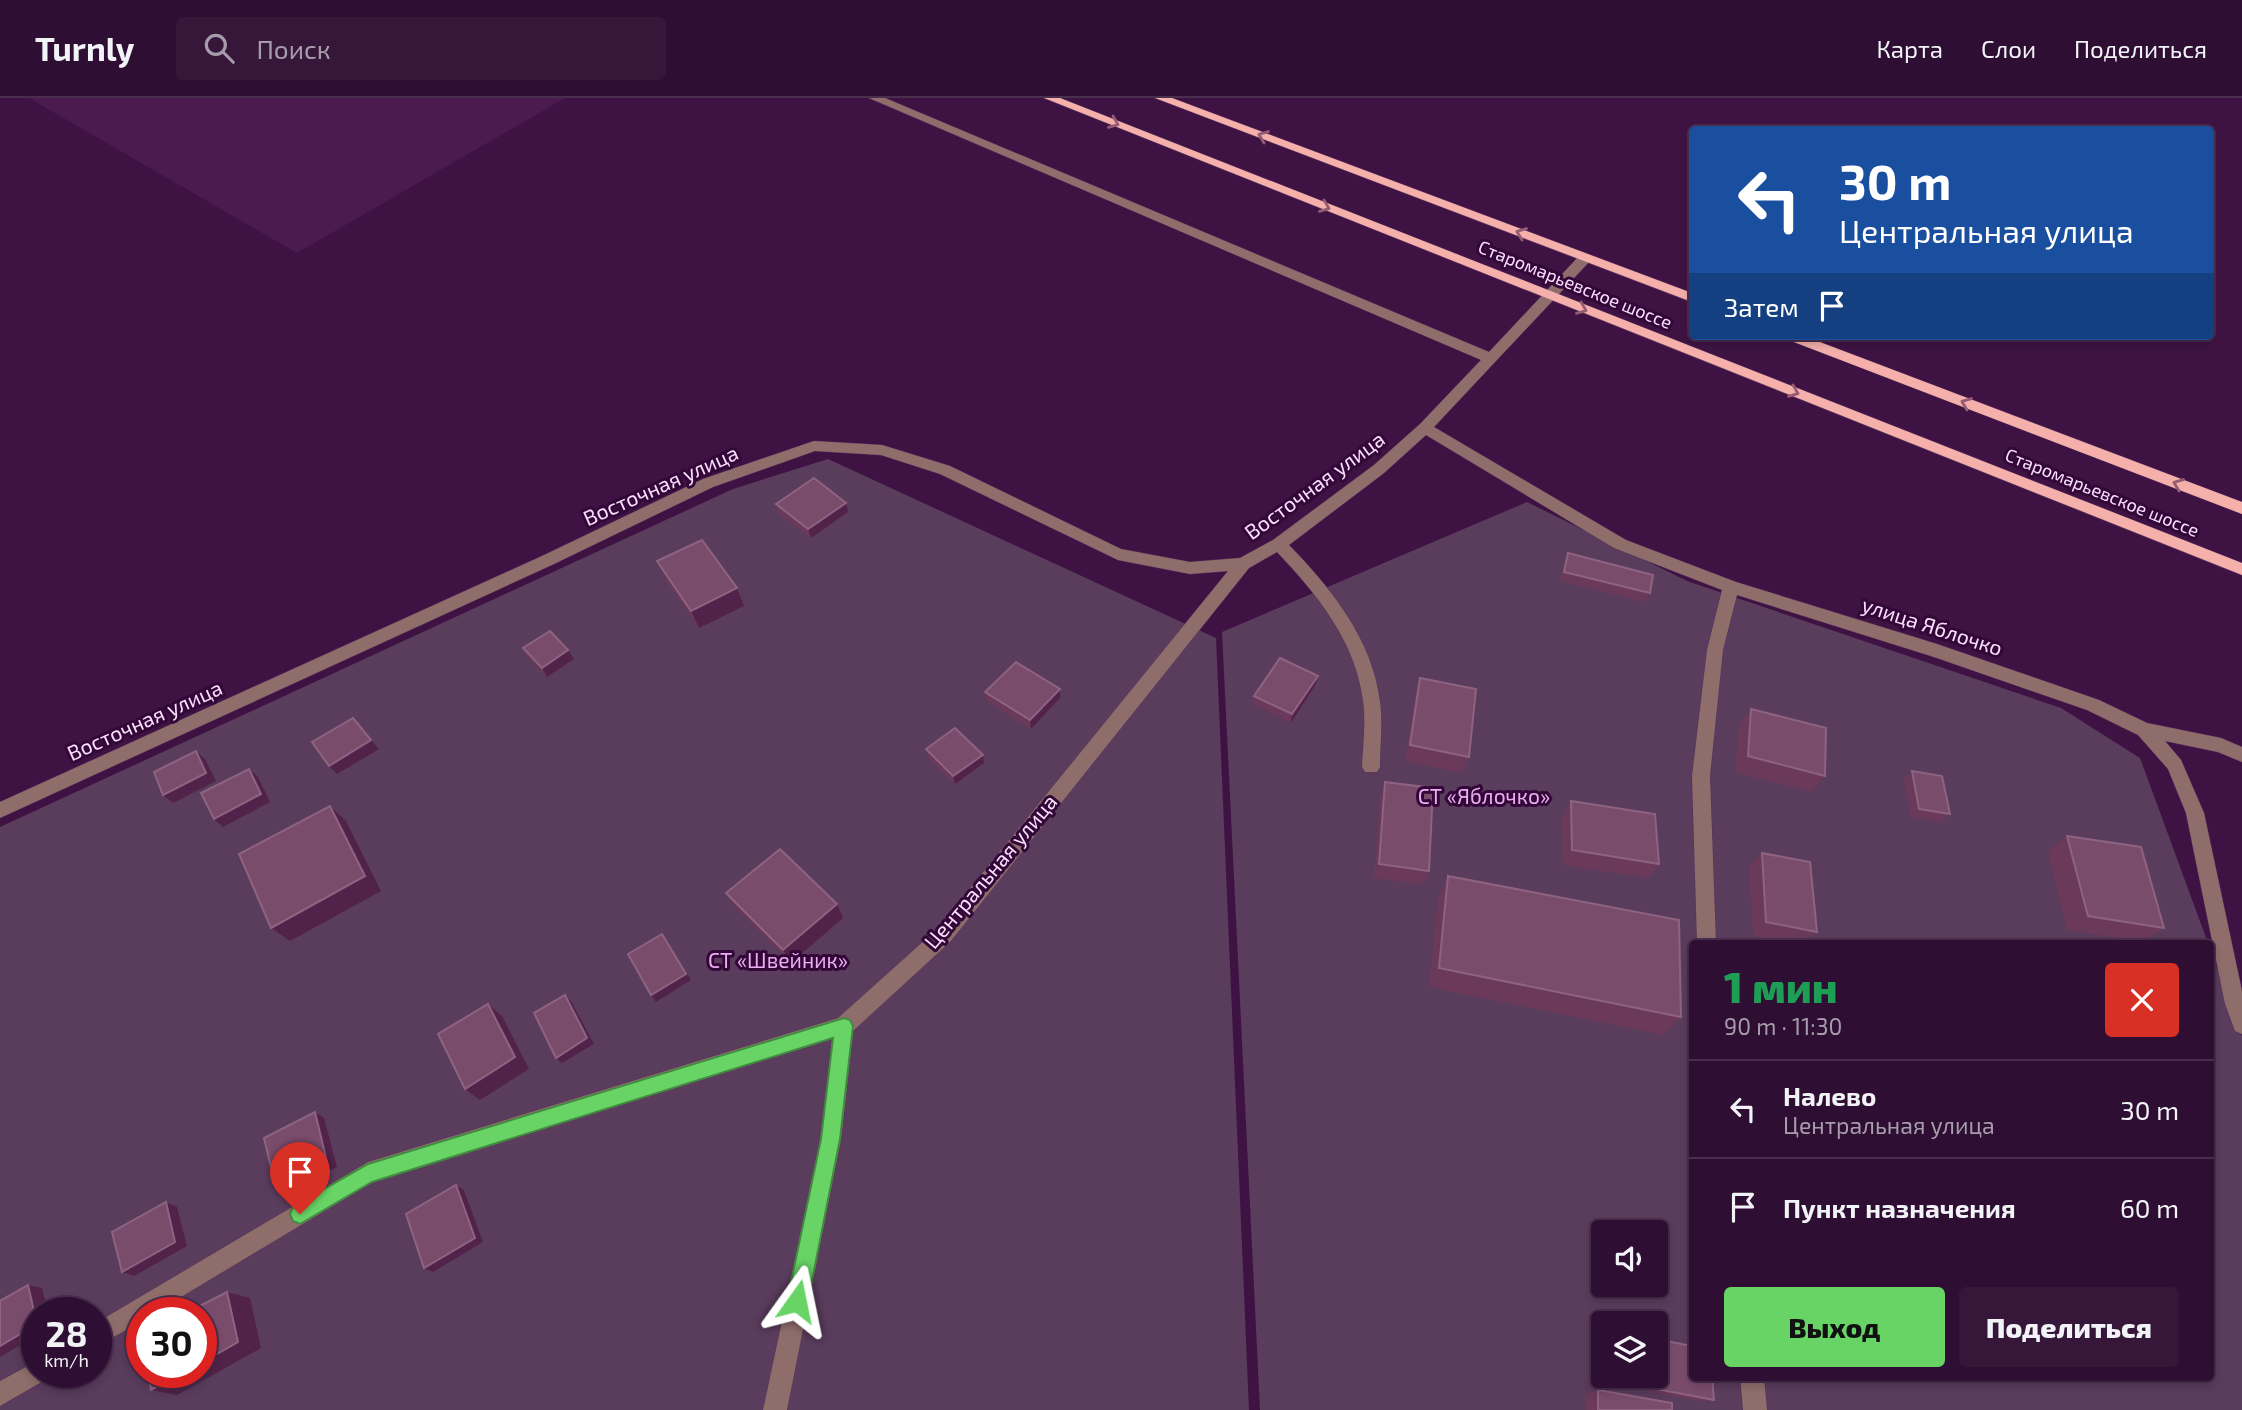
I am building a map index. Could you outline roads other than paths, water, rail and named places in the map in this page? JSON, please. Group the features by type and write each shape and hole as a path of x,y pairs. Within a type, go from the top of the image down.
{"main road":[{"name":"Старомарьевское шоссе","path":"1050,98 2242,569"},
{"name":"Старомарьевское шоссе","path":"1161,98 1689,297"},
{"name":"Старомарьевское шоссе","path":"1801,340 2242,508"}],"street":[{"path":"875,98 1490,358"},
{"name":"Восточная улица","path":"0,810 548,560 708,483 814,446 882,450 945,470 1118,554 1190,568 1243,564 1279,544 1379,469 1425,428 1585,257"},
{"name":"улица Яблочко","path":"1425,428 1620,544 1731,587 2067,696 2144,730 2175,765 2195,813 2235,1004 2242,1024"},
{"path":"1279,544 1313,579 1341,620 1364,665 1371,697 1371,767"},
{"name":"Центральная улица","path":"112,1326 368,1173 844,1026 943,936 1243,564"},
{"path":"1706,940 1701,776 1715,650 1731,587"},
{"path":"2144,730 2221,745 2242,755"},
{"path":"775,1410 831,1139 844,1026"},
{"path":"1752,1381 1755,1410"},
{"path":"0,1394 21,1382"}],"park label":[{"name":"СТ «Яблочко»","path":"1484,797"},
{"name":"СТ «Швейник»","path":"778,961"}]}
